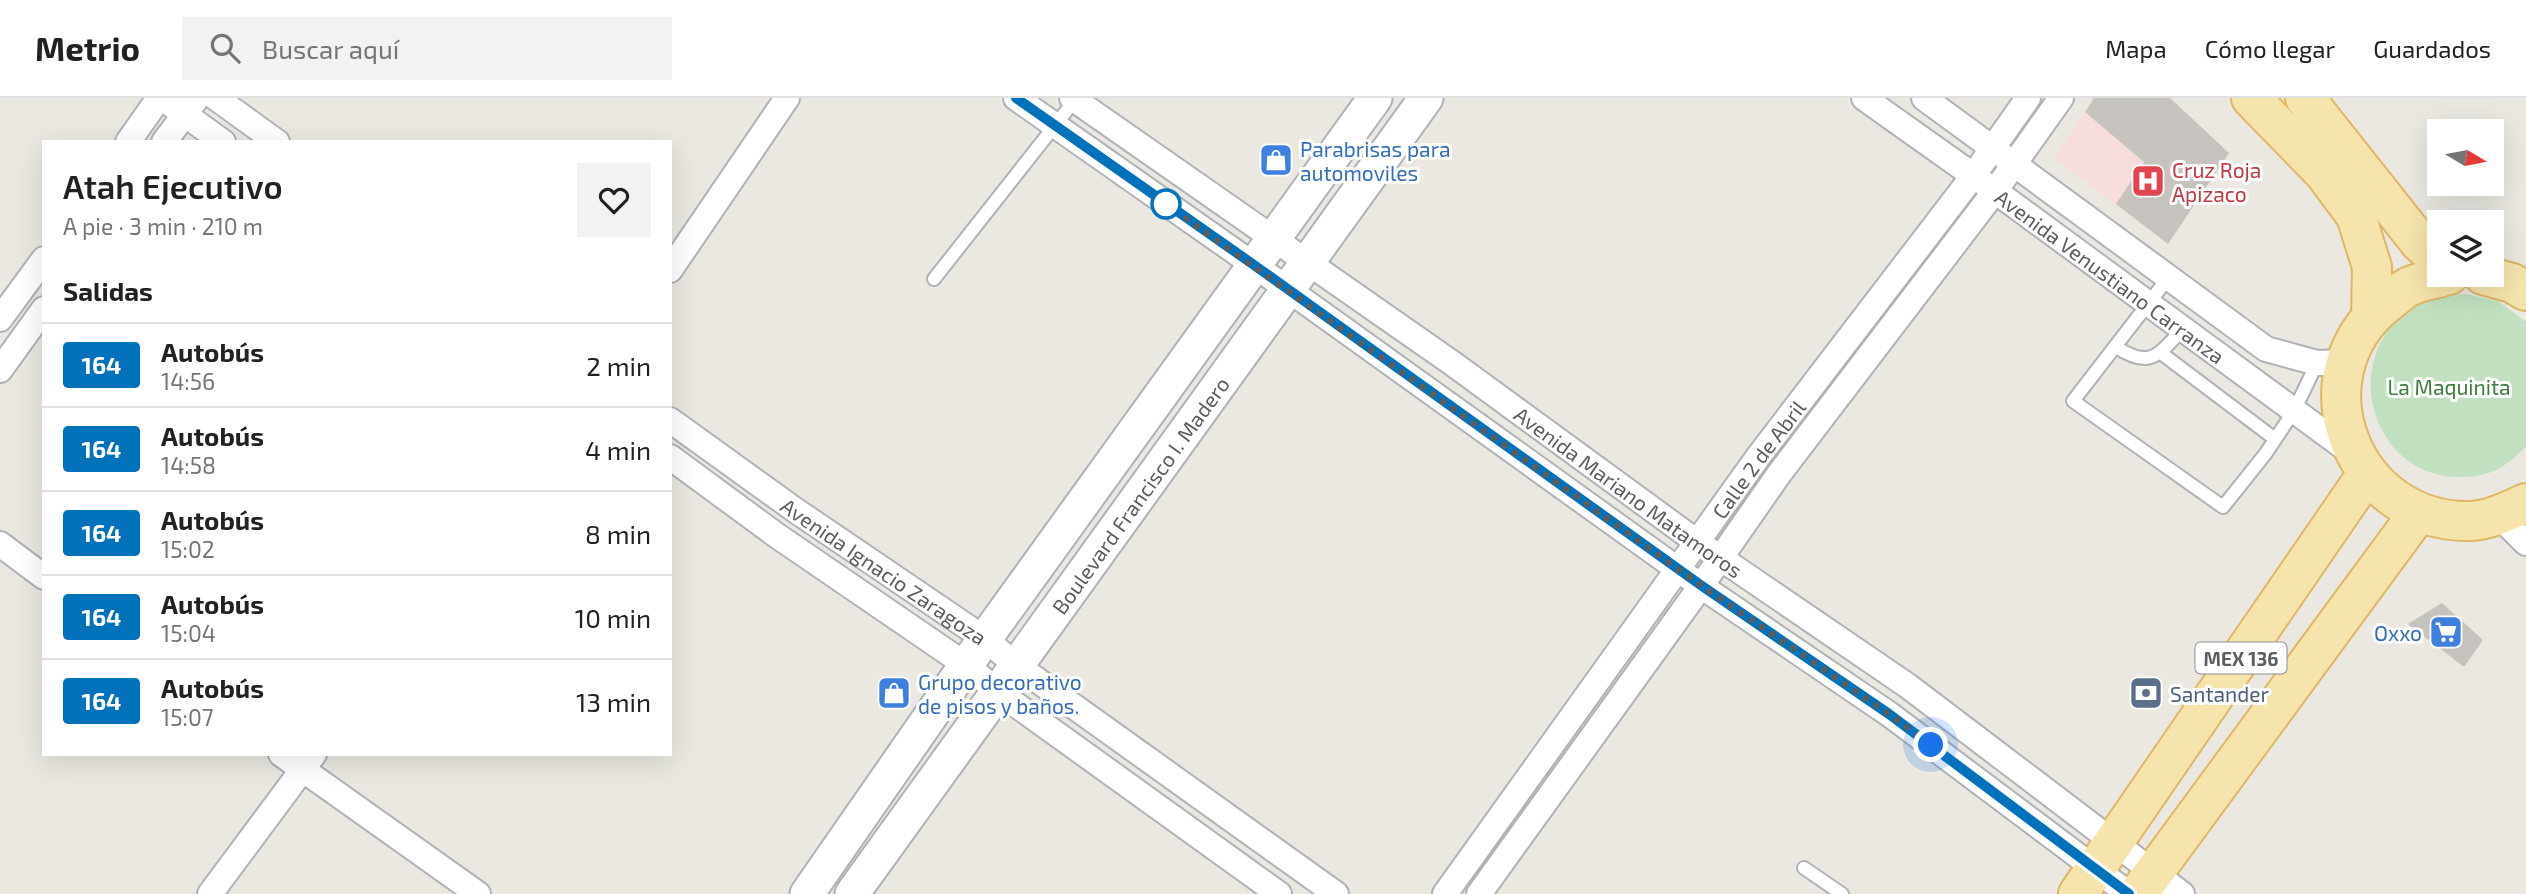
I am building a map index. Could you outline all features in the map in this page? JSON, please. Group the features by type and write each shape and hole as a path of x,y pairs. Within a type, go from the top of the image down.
{"main road":[{"name":"Boulevard Francisco I. Madero","path":"807,894 975,652 1375,98"},
{"name":"Boulevard Francisco I. Madero","path":"852,894 1426,98"},
{"path":"2251,98 2323,173 2356,216 2372,267 2371,316"},
{"path":"2305,98 2427,249"},
{"path":"2427,281 2408,287 2371,316 2356,338 2331,363 2341,394 2344,426 2361,465 2390,497 2419,512 2445,519 2472,521 2512,510"},
{"name":"MEX 136","path":"2096,868 2361,465"},
{"name":"MEX 136","path":"2151,889 2419,512"}],"street":[{"path":"129,140 160,98 190,106 221,140"},
{"path":"216,98 275,140"},
{"path":"672,267 787,98"},
{"name":"Avenida Mariano Matamoros","path":"1016,98 1702,586 1889,714 2096,868 2151,889"},
{"name":"Avenida Venustiano Carranza","path":"1864,98 2294,411 2361,465"},
{"name":"Avenida Venustiano Carranza","path":"1924,98 2266,349 2331,363"},
{"name":"Calle 2 de Abril","path":"1445,894 1758,457 1973,176 2028,98"},
{"name":"Calle 2 de Abril","path":"1479,894 1702,586 1779,474 1995,191 2061,98"},
{"name":"Avenida Mariano Matamoros","path":"1073,99 1452,363 1697,542 1908,686 2096,868"},
{"path":"165,140 190,106"},
{"path":"0,320 42,266"},
{"path":"1871,309 1893,325"},
{"path":"0,370 42,312"},
{"path":"1430,391 1452,363"},
{"name":"Avenida Ignacio Zaragoza","path":"672,421 795,510 1230,859 1279,894"},
{"path":"1550,476 1571,451"},
{"path":"1758,457 1779,474"},
{"name":"Avenida Ignacio Zaragoza","path":"672,458 776,535 975,652"},
{"path":"776,535 795,510"},
{"path":"2512,510 2526,542"},
{"path":"0,544 42,576"},
{"name":"Avenida Ignacio Zaragoza","path":"1006,678 1246,830 1336,894"},
{"path":"1889,714 1908,686"},
{"path":"1580,707 1601,722"},
{"path":"288,756 308,762 478,894"},
{"path":"210,894 308,762"},
{"path":"1500,818 1522,833"},
{"path":"1230,859 1246,830"}],"lane":[{"path":"934,279 1073,99"},
{"path":"2168,278 2073,401 2223,508 2331,363"},
{"path":"2116,347 2133,358 2146,359 2161,353 2182,330"},
{"path":"2161,353 2275,439"},
{"path":"1804,868 1842,894"}],"shaded area":[{"name":"Cruz Roja Apizaco","path":"2094,98 2170,98 2229,153 2168,244 2055,158"}],"green space":[{"name":"La Maquinita","path":"2465,294 2498,301 2526,322 2526,446 2512,460 2489,473 2461,477 2430,472 2405,458 2387,438 2375,413 2371,386 2375,358 2387,332 2409,310 2428,300"}],"building":[{"name":"Cruz Roja Apizaco","path":"2094,98 2170,98 2229,153 2168,244 2116,204 2144,162 2085,112"},
{"name":"Oxxo","path":"2442,603 2483,640 2464,667 2408,624"}],"bus line":[{"name":"164","path":"1016,98 1702,586 1889,714 2129,894"}],"place":[{"name":"Parabrisas para automoviles","path":"1276,160"},
{"name":"Cruz Roja Apizaco","path":"2148,181"},
{"name":"Oxxo","path":"2446,632"},
{"name":"Grupo decorativo de pisos y baños.","path":"894,693"},
{"name":"Santander","path":"2146,693"}],"route":[{"path":"1166,204 1702,586 1931,745"}]}
